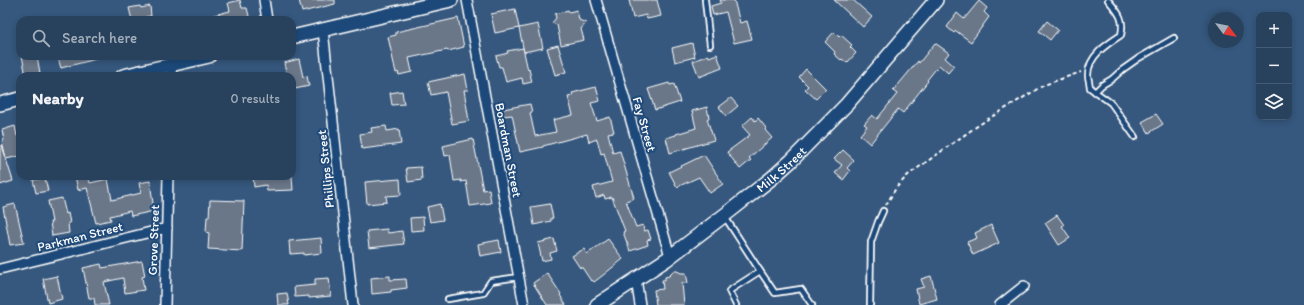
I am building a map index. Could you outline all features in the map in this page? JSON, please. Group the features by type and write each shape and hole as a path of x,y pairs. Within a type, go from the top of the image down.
{"main road":[{"path":"296,36 451,0"},
{"name":"Milk Street","path":"597,305 670,256 772,178 847,104 936,0"},
{"path":"155,72 171,70 198,60"},
{"path":"0,104 16,100"}],"street":[{"path":"264,0 266,16"},
{"name":"Boardman Street","path":"468,0 524,305"},
{"name":"Fay Street","path":"596,0 670,256"},
{"name":"Phillips Street","path":"324,30 353,305"},
{"name":"Grove Street","path":"165,305 168,180"},
{"name":"Parkman Street","path":"0,269 167,228"},
{"path":"636,279 640,305"},
{"path":"1000,305 1024,286"}],"lane":[{"path":"705,0 710,45"},
{"path":"1108,0 1120,15 1123,26 1121,35 1096,55 1090,66 1088,75 1090,88 1111,102 1135,137"},
{"path":"1095,92 1102,85 1139,58 1174,38"},
{"path":"870,305 871,242 878,222 884,212"},
{"path":"724,215 775,293 801,289 812,305"},
{"path":"736,305 729,291 760,271"},
{"path":"448,299 483,293 491,281 519,277"}],"path":[{"path":"884,212 889,198 908,175 970,131 1044,85 1089,68"}],"building":[{"path":"240,0 242,8 247,8 249,16 210,16 230,11 228,3"},
{"path":"299,0 335,0 335,4 302,12"},
{"path":"629,0 657,0 661,16 647,19 646,15 633,18"},
{"path":"720,0 734,0 740,23 747,21 752,39 734,43 726,12 713,15 711,6 721,3"},
{"path":"834,0 853,0 872,17 863,27"},
{"path":"979,1 987,8 984,12 989,17 971,42 956,31 954,33 947,27 957,13 964,19"},
{"path":"150,6 151,16 131,16 129,8"},
{"path":"515,9 519,28 495,33 491,14"},
{"path":"568,10 569,12 577,10 579,20 586,23 581,29 584,40 561,45 557,25 552,23 556,18 555,14"},
{"path":"458,18 464,47 409,58 412,72 399,75 398,72 396,73 388,37 396,35 396,32"},
{"path":"1047,21 1058,30 1050,40 1039,31"},
{"path":"538,24 543,48 524,52 519,28"},
{"path":"834,32 839,37 841,35 852,45 850,47 856,53 847,63 834,54 835,52 825,42"},
{"path":"692,43 695,57 675,62 672,48"},
{"path":"935,43 949,53 945,58 954,66 948,73 939,65 903,113 898,109 870,144 860,135 867,126 864,124 872,115 877,119 897,94 893,91"},
{"path":"558,45 566,72 555,75 547,48"},
{"path":"523,48 532,82 523,84 522,78 506,82 502,67 499,67 496,56 508,53 507,51"},
{"path":"717,54 722,68 699,77 693,61 708,55 709,57"},
{"path":"299,59 303,77 307,76 309,86 296,89 296,72 286,72 284,63"},
{"path":"23,60 38,60 40,72 25,72"},
{"path":"59,60 92,60 61,68"},
{"path":"806,69 826,89 816,99 805,89 808,86 799,77"},
{"path":"465,74 468,90 464,90 469,121 452,124 446,92 431,95 428,82"},
{"path":"669,83 670,85 674,84 680,102 655,110 648,89"},
{"path":"596,87 600,101 591,103 597,121 610,117 614,132 608,133 613,153 620,151 634,198 626,201 636,227 643,225 644,231 648,230 651,239 647,240 648,245 630,251 623,232 625,231 612,197 605,199 604,195 596,198 593,187 612,182 604,153 601,154 597,139 589,142 587,134 520,152 512,115 504,116 503,109 530,104 532,112 530,113 535,136 556,132 553,120 573,115 568,97 573,96 572,93"},
{"path":"402,91 404,104 392,105 390,93"},
{"path":"731,98 738,106 726,116 719,107"},
{"path":"707,107 709,118 707,119 714,140 670,153 666,138 696,128 692,111"},
{"path":"1156,114 1163,124 1149,133 1142,122"},
{"path":"752,117 755,121 758,118 772,138 749,158 751,160 740,169 727,152 750,135 742,126"},
{"path":"15,126 16,157 6,159 13,181 0,185 0,146 2,145 6,158 2,141 4,140 2,130"},
{"path":"386,126 387,131 399,129 401,144 362,149 360,134 372,132 371,128"},
{"path":"473,139 483,190 489,189 491,203 470,206 466,181 454,181 450,155 445,156 443,146"},
{"path":"843,150 854,160 847,168 850,171 843,180 835,173 842,165 834,159"},
{"path":"704,155 723,184 710,193 699,177 677,187 669,172"},
{"path":"421,167 422,180 408,182 406,168"},
{"path":"400,179 401,195 386,196 387,202 367,204 365,182"},
{"path":"33,180 45,180 48,191 36,193"},
{"path":"76,180 89,180 90,183 108,180 112,200 141,193 139,183 150,181 154,211 131,216 130,211 110,216 111,220 96,223 87,188 78,190"},
{"path":"253,180 292,180 293,190 267,191 266,185 254,187"},
{"path":"62,198 70,223 68,223 69,233 52,236 50,222 52,222 48,201"},
{"path":"210,200 244,201 242,251 208,249 209,233 206,232"},
{"path":"15,204 24,243 10,245 3,207"},
{"path":"440,204 443,220 430,222 427,207"},
{"path":"550,204 553,218 551,218 551,221 534,225 531,207"},
{"path":"1057,215 1070,238 1059,245 1045,223"},
{"path":"423,217 424,230 411,231 410,218"},
{"path":"991,225 999,243 973,255 967,242 977,238 975,233"},
{"path":"387,229 388,233 402,231 404,244 369,248 367,231"},
{"path":"321,238 322,253 304,255 304,253 290,254 289,241"},
{"path":"554,239 557,251 550,253 551,259 542,261 538,243"},
{"path":"608,239 623,259 594,282 592,280 591,281 572,256 584,249 587,254"},
{"path":"499,240 501,252 480,256 478,244"},
{"path":"142,261 145,276 142,277 144,290 125,293 123,278 104,282 109,305 95,305 94,298 89,298 83,268 101,264 102,268"},
{"path":"674,271 686,273 688,283 682,283 684,305 656,305 654,290 663,289 662,280 665,280 665,277 669,276"},
{"path":"547,273 561,294 560,295 566,305 547,305 533,283"},
{"path":"57,276 62,299 48,303 43,279"},
{"path":"390,276 390,280 406,279 407,288 391,290 391,292 372,294 371,278"},
{"path":"931,276 937,299 919,304 916,289 924,287 921,279"},
{"path":"329,278 331,296 309,298 309,296 295,297 294,287 315,285 315,279"},
{"path":"287,293 289,305 278,305 277,294"}]}
